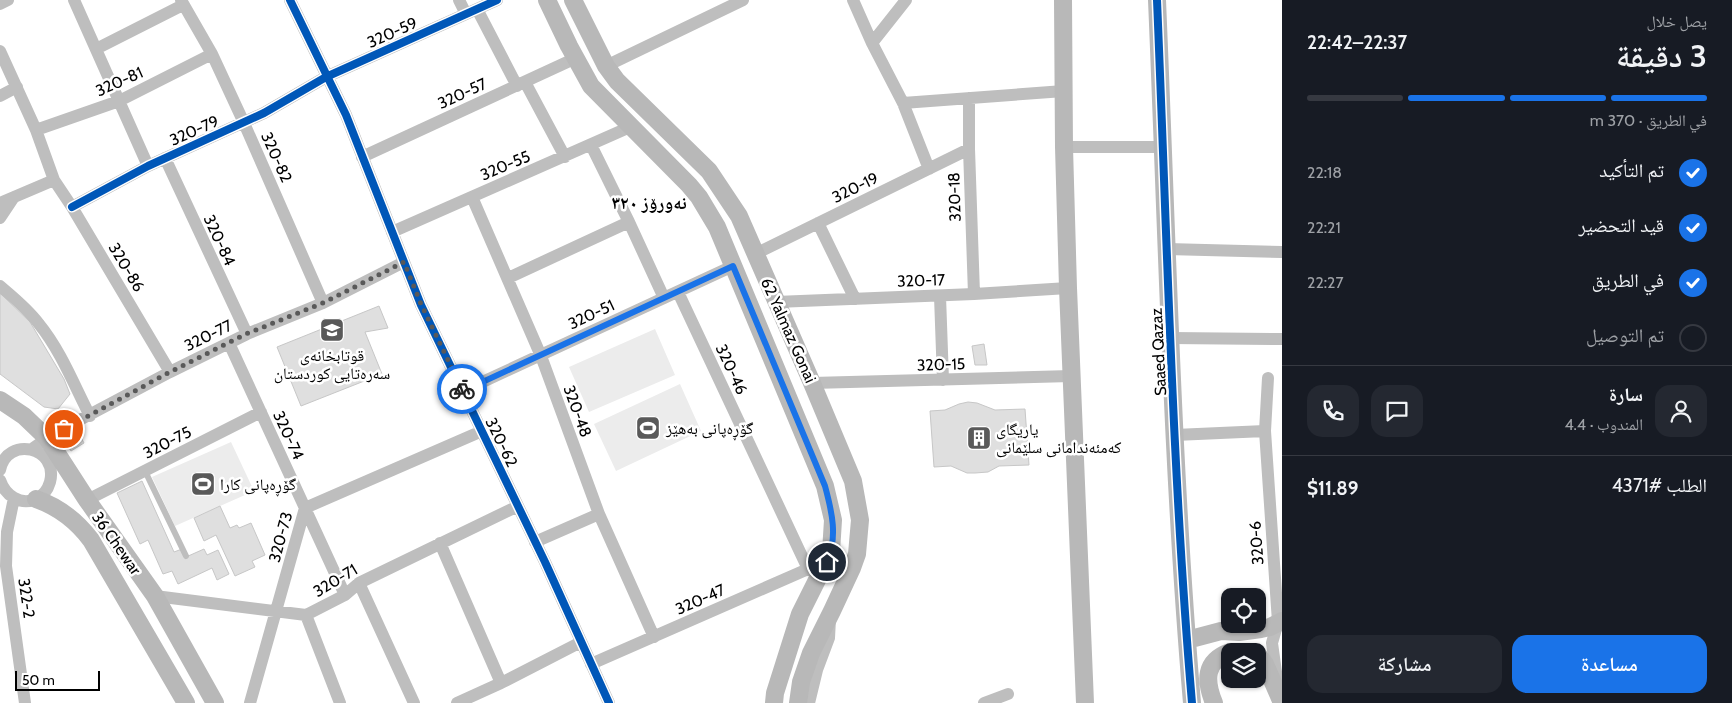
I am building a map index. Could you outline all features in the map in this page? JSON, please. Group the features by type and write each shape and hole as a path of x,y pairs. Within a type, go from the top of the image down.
{"street":[{"path":"0,4 8,0"},
{"name":"320-62","path":"290,0 346,115 421,304 535,542 609,703"},
{"path":"459,0 471,12 521,84 565,157"},
{"name":"320-59","path":"326,77 497,0"},
{"name":"62 Yalmaz Gonai","path":"547,0 591,86 700,196 717,227 828,495 834,520 831,552 815,571 775,693 774,703"},
{"name":"62 Yalmaz Gonai","path":"573,0 606,66 617,81 709,172 739,216 853,481 860,520 857,554 832,611 810,653 801,682 798,703"},
{"path":"606,66 743,0"},
{"path":"853,0 872,43 903,103 929,169"},
{"path":"872,43 906,0"},
{"path":"1064,0 1064,147 1068,288 1084,703"},
{"name":"Saaed Qazaz","path":"1157,0 1170,338 1192,703"},
{"path":"80,2 96,49 148,166"},
{"path":"96,49 182,3"},
{"name":"320-82","path":"182,3 212,54 323,303"},
{"name":"320-86","path":"0,51 36,130 54,180 170,372"},
{"name":"320-81","path":"36,130 119,100 212,54"},
{"name":"320-57","path":"362,157 576,58"},
{"name":"320-79","path":"72,207 164,158 244,123 326,77"},
{"path":"0,96 17,87"},
{"path":"903,103 1064,91"},
{"name":"320-18","path":"969,98 968,149 974,294"},
{"name":"320-55","path":"392,232 630,127"},
{"path":"658,154 673,136"},
{"path":"591,145 630,222 664,298"},
{"path":"1064,147 1163,147"},
{"name":"320-19","path":"755,254 968,149"},
{"name":"320-84","path":"164,158 246,334"},
{"path":"0,203 54,180"},
{"path":"0,218 15,195"},
{"name":"320-48","path":"472,197 541,356 599,514 654,636"},
{"path":"508,278 630,222"},
{"path":"818,223 855,299"},
{"path":"1167,249 1282,252"},
{"name":"320-77","path":"32,449 47,438 170,372 246,334 323,303 404,262"},
{"name":"320-51","path":"463,391 733,266"},
{"path":"0,286 22,304 39,323 54,345 90,416"},
{"name":"320-17","path":"776,302 940,296 1068,288"},
{"name":"320-46","path":"678,292 815,571"},
{"path":"940,296 943,380"},
{"path":"1170,338 1282,340"},
{"name":"320-74","path":"229,343 345,595"},
{"name":"320-15","path":"812,383 1071,376"},
{"name":"320-6","path":"1268,378 1264,431 1280,621 1272,643 1282,703"},
{"name":"36 Chewar","path":"0,400 24,416 47,438 87,500 155,596 214,703"},
{"name":"320-75","path":"87,500 261,412"},
{"name":"320-73","path":"250,703 305,508 482,431"},
{"path":"1175,435 1264,431"},
{"path":"1,462 17,450 32,449 40,453 47,460 67,470"},
{"path":"0,480 3,488 14,498 29,501 44,493 49,486 51,468 47,460"},
{"name":"322-2","path":"14,498 6,532 3,565 25,703"},
{"path":"36,498 67,514 91,540 186,703"},
{"name":"320-71","path":"155,596 306,615 345,595 359,583 518,506"},
{"path":"535,542 599,514"},
{"path":"440,543 501,683"},
{"name":"320-47","path":"592,664 654,636 815,571"},
{"path":"359,583 414,703"},
{"path":"808,703 817,670 829,638 832,611"},
{"path":"306,615 340,703"},
{"path":"1187,640 1215,632 1244,632 1261,629 1270,627 1280,621"},
{"path":"457,703 582,642"},
{"path":"1214,703 1208,688 1208,675 1214,662 1221,657"},
{"path":"1266,666 1282,703"},
{"path":"984,703 1008,694"}],"lane":[{"path":"145,471 186,556"}],"shaded area":[{"path":"655,329 675,375 589,412 569,367"},
{"name":"گۆڕەپانی بەهێز","path":"680,384 701,431 616,471 594,424"},
{"name":"گۆڕەپانی کارا","path":"231,442 254,491 175,526 152,477"}],"building":[{"path":"0,293 30,322 64,379 70,394 58,409 44,407 0,374"},
{"path":"379,306 388,328 365,332 382,374 301,406 277,347"},
{"path":"984,344 987,365 975,365 972,346"},
{"name":"یاریگای کەمئەندامانی سلێمانی","path":"968,402 977,403 995,410 1025,409 1029,465 999,466 988,472 975,473 967,473 951,466 934,467 930,411 945,410"},
{"path":"74,425 84,443 71,451 61,433"},
{"path":"142,481 174,552 182,549 186,557 204,549 207,555 218,550 229,574 217,580 212,568 178,584 172,571 163,574 148,540 140,544 117,493"},
{"path":"220,506 230,528 237,525 239,528 251,523 265,555 252,561 255,567 235,576 216,535 204,541 194,518"}],"cycle path":[{"path":"290,0 346,115 421,305 545,562 609,703"},
{"path":"72,207 148,166 264,113 326,77 497,0"},
{"path":"1157,0 1175,439 1192,703"}],"way so far":[{"path":"64,429 246,334 323,303 404,262 421,304 462,389"}],"place":[{"name":"قوتابخانەی سەرەتایی کوردستان","path":"332,330"},
{"name":"گۆڕەپانی بەهێز","path":"648,428"},
{"name":"یاریگای کەمئەندامانی سلێمانی","path":"979,438"},
{"name":"گۆڕەپانی کارا","path":"203,484"}],"district":[{"name":"نەورۆز ٣٢٠","path":"649,203"}],"route":[{"path":"462,389 463,391 541,356 733,266 825,486 834,520 834,535 827,562"}]}
